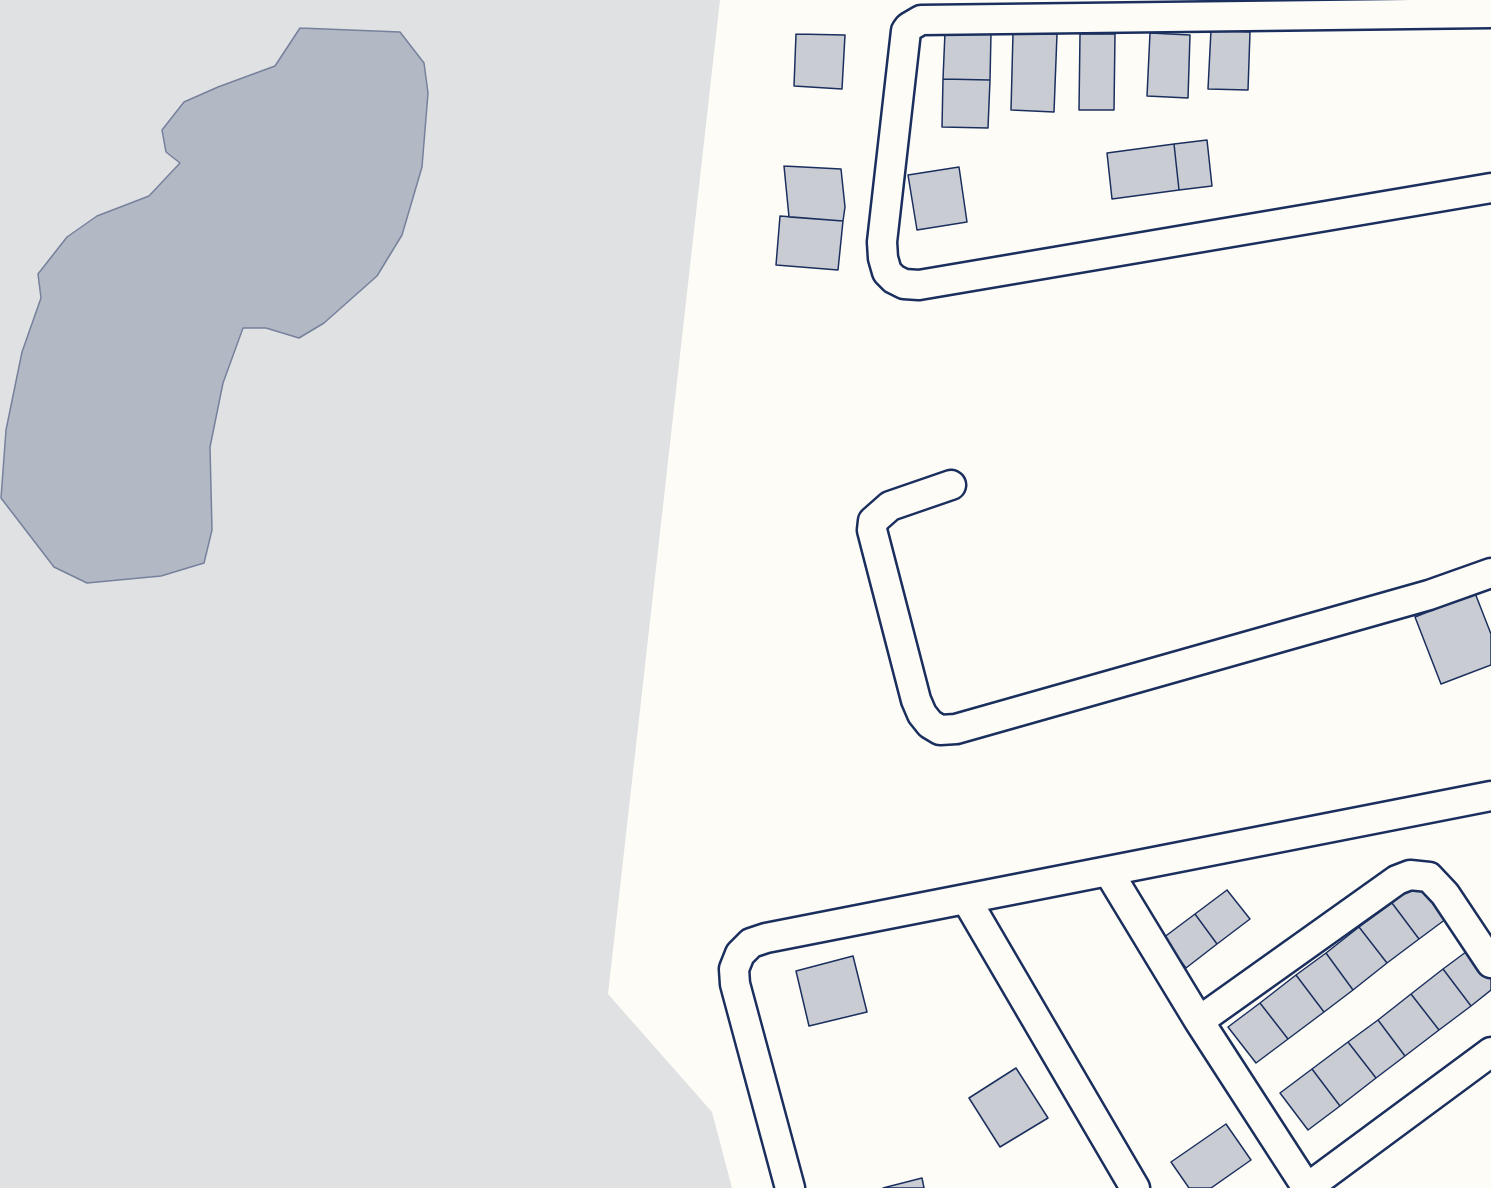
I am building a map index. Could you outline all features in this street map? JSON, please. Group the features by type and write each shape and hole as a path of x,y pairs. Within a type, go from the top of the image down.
{"street":[{"path":"1491,13 921,20 906,31 882,258 887,272 894,279 904,284 919,285 1491,188"},
{"path":"951,485 890,506 877,515 873,521 872,530 916,700 922,714 930,724 940,730 956,729 1373,611 1429,595 1491,573"},
{"path":"790,1188 735,984 735,969 740,954 751,943 766,938 1491,796"},
{"path":"1108,871 1199,1021 1307,1188 1491,1052"},
{"path":"1199,1021 1397,880 1410,875 1429,877 1445,894 1491,963"},
{"path":"966,899 1135,1188"}],"shaded area":[{"path":"0,0 720,0 608,994 712,1112 732,1188 0,1188"},
{"path":"300,28 400,32 424,63 428,93 422,167 402,235 377,276 324,323 299,338 266,328 243,328 223,383 210,447 212,530 204,563 161,576 87,583 54,567 1,498 6,430 22,352 41,298 38,274 67,237 97,216 149,196 180,163 166,152 162,130 184,102 275,66"}],"building":[{"path":"1211,30 1250,32 1248,90 1208,89"},
{"path":"945,32 991,33 990,80 943,79"},
{"path":"1013,33 1057,34 1054,112 1011,110"},
{"path":"1150,33 1190,35 1188,98 1147,96"},
{"path":"796,34 845,35 842,89 794,86"},
{"path":"1080,34 1115,34 1114,110 1079,110"},
{"path":"943,79 990,80 988,128 942,127"},
{"path":"1207,140 1212,186 1179,190 1174,144"},
{"path":"1174,144 1179,190 1112,199 1107,153"},
{"path":"784,166 841,169 845,207 843,221 789,217"},
{"path":"959,167 967,222 917,230 908,175"},
{"path":"780,216 843,221 838,270 776,265"},
{"path":"1475,593 1491,634 1491,665 1441,684 1415,617"},
{"path":"1422,879 1450,916 1419,939 1392,903"},
{"path":"1227,890 1250,919 1217,944 1195,914"},
{"path":"1392,903 1419,939 1387,963 1359,927"},
{"path":"1195,914 1217,944 1186,968 1163,938"},
{"path":"1359,927 1387,963 1353,990 1326,953"},
{"path":"1474,946 1491,968 1491,990 1471,1006 1443,969"},
{"path":"1326,953 1353,990 1324,1012 1296,975"},
{"path":"853,956 867,1012 809,1026 796,971"},
{"path":"1443,969 1471,1006 1439,1030 1411,994"},
{"path":"1296,975 1324,1012 1288,1039 1260,1003"},
{"path":"1411,994 1439,1030 1405,1056 1378,1020"},
{"path":"1260,1003 1288,1039 1256,1063 1228,1027"},
{"path":"1378,1020 1405,1056 1376,1078 1348,1042"},
{"path":"1348,1042 1376,1078 1340,1106 1312,1069"},
{"path":"1016,1068 1048,1118 1000,1147 969,1098"},
{"path":"1312,1069 1340,1106 1308,1130 1280,1093"},
{"path":"1226,1124 1251,1160 1211,1188 1189,1188 1171,1162"},
{"path":"922,1178 924,1188 883,1188"}]}
